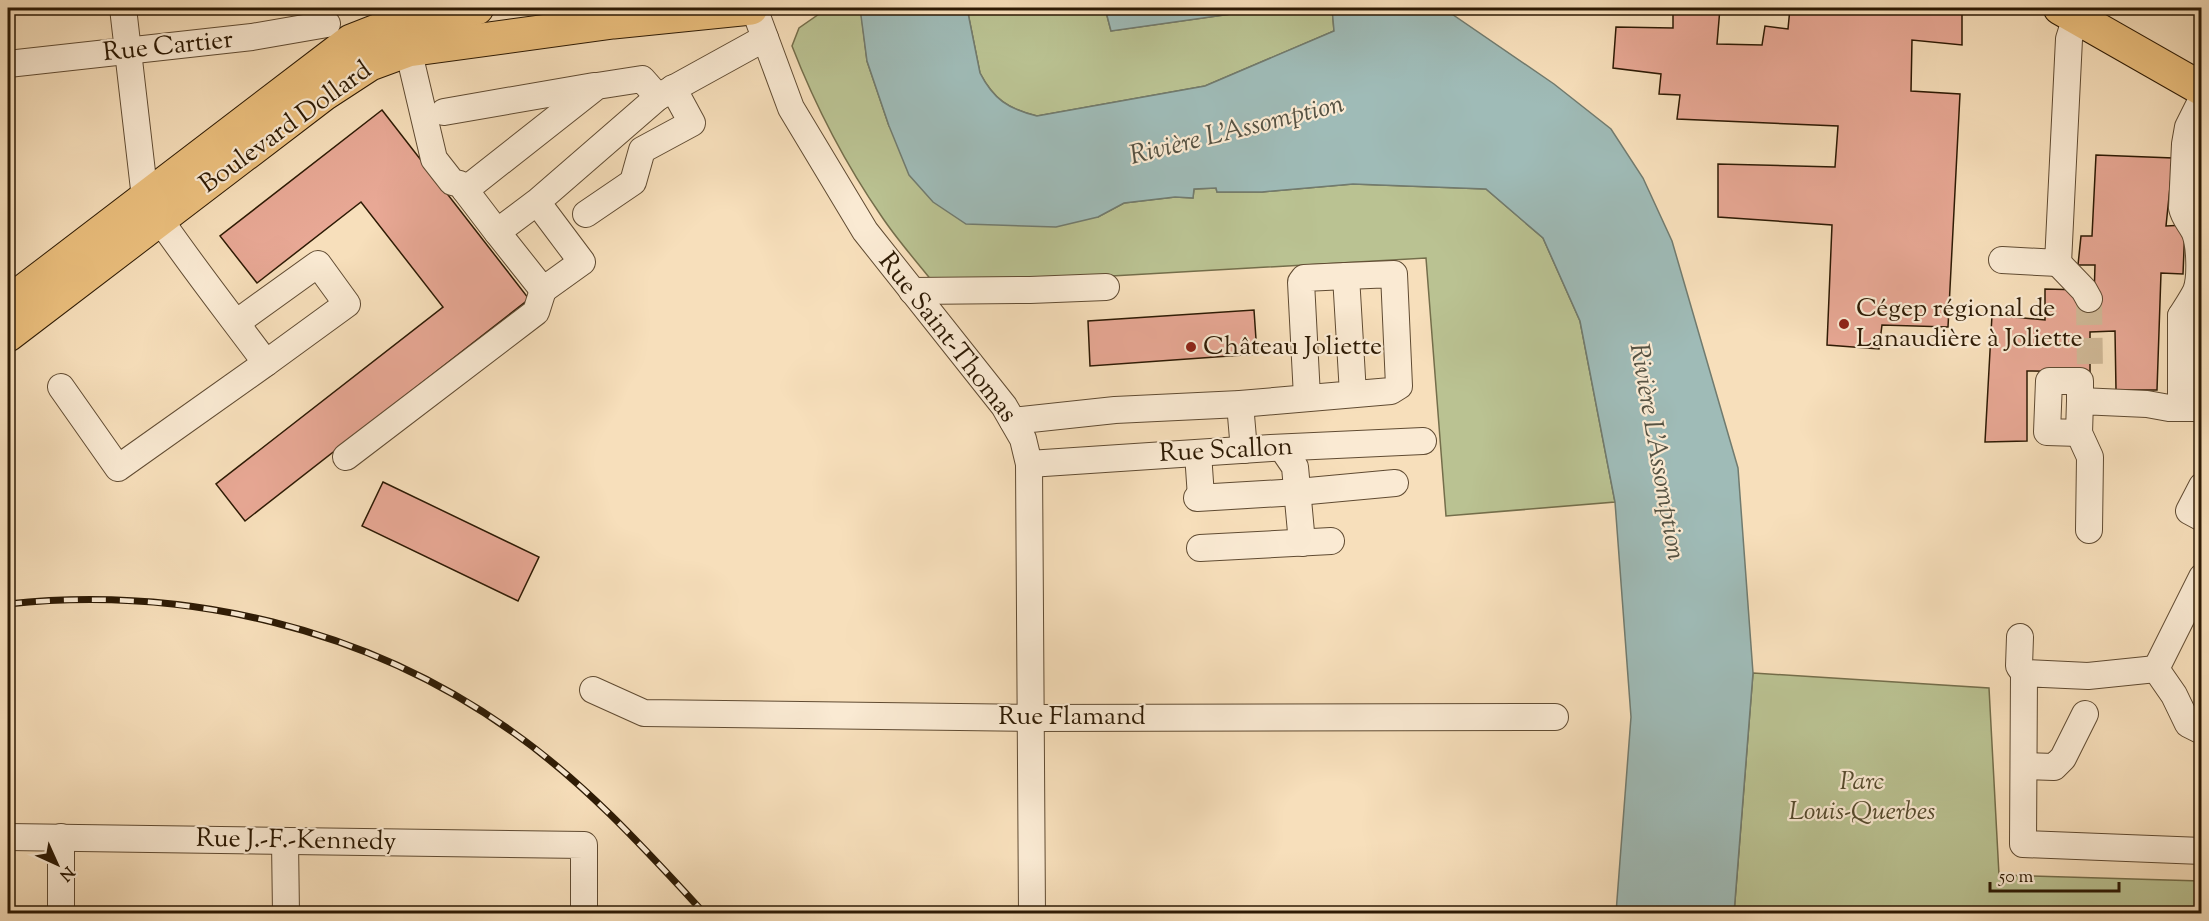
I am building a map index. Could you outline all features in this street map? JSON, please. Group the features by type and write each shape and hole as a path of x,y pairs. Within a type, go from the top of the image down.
{"main road":[{"name":"Boulevard Dollard","path":"8,335 152,209 351,41 477,8"},
{"name":"Boulevard Dollard","path":"404,26 613,22 753,8"},
{"path":"2068,12 2202,89"},
{"name":"Boulevard Dollard","path":"8,303 152,209"}],"street":[{"path":"123,8 152,209 266,363"},
{"name":"Rue Saint-Thomas","path":"753,8 791,108 865,231 1004,406 1023,439 1029,464 1032,914"},
{"path":"2058,263 2069,39 2068,12"},
{"name":"Rue Cartier","path":"8,64 252,37 327,24"},
{"path":"404,26 433,148 446,155 461,175 462,187 543,290"},
{"path":"496,232 537,202 666,92 765,38"},
{"path":"444,112 642,79 666,92 692,123 642,150 633,182 586,214"},
{"path":"462,187 597,86"},
{"path":"2079,433 2047,432 2049,381 2083,385 2147,404 2191,408 2192,316 2197,289 2199,253 2196,236 2192,226 2183,216 2182,208 2188,126 2202,99"},
{"path":"345,457 536,312 543,290 582,262 537,202"},
{"path":"2002,260 2058,263 2084,290 2089,299"},
{"path":"61,387 118,468 347,304 318,264 236,323"},
{"path":"1012,421 1115,411 1240,404 1391,391 1399,386 1394,274 1304,278 1301,282 1307,398"},
{"path":"1346,276 1353,394"},
{"path":"912,291 1030,290 1106,286"},
{"path":"2083,385 2079,433 2090,457 2089,530"},
{"path":"1240,404 1244,450"},
{"name":"Rue Scallon","path":"1029,464 1423,441"},
{"path":"1282,448 1295,467 1302,543"},
{"path":"1198,453 1199,498 1395,483"},
{"path":"2202,486 2189,511 2202,518"},
{"path":"1200,548 1331,541"},
{"path":"2156,669 2202,577"},
{"path":"2020,637 2019,666 2024,673 2023,844 2202,851"},
{"path":"2024,673 2088,676 2156,669"},
{"path":"2156,669 2174,695 2188,724 2202,731"},
{"name":"Rue Flamand","path":"593,690 644,713 1031,718 1555,717"},
{"path":"2024,766 2054,767 2063,758 2085,714"},
{"name":"Rue J.-F.-Kennedy","path":"8,837 584,845 584,914"},
{"path":"61,837 61,914"},
{"path":"285,840 286,914"}],"green space":[{"path":"967,8 1105,8 1111,31 1273,8 1332,8 1334,31 1205,86 1037,116 1003,102 985,82 980,73"},
{"path":"822,12 861,12 867,61 889,126 1098,217 1124,203 1175,197 1193,198 1194,189 1216,188 1217,192 1262,192 1353,184 1486,189 1543,238 1580,321 1615,502 1446,516 1426,258 936,286 888,226 856,177 832,134 801,68 792,46 799,28"},
{"name":"Parc Louis-Querbes","path":"1753,673 1989,688 1999,875 2201,881 2201,913 1734,914"}],"water":[{"name":"Rivière L'Assomption","path":"860,8 967,8 980,73 990,90 1002,102 1037,116 1205,86 1334,31 1332,8 1443,8 1554,84 1611,129 1643,178 1672,241 1738,468 1753,673 1734,913 1616,913 1631,717 1615,502 1580,321 1543,238 1486,189 1353,184 1262,192 1217,192 1216,188 1194,189 1193,198 1175,197 1124,203 1098,217 1056,227 966,224 933,202 909,175 889,126 867,61"},
{"path":"1105,8 1273,8 1111,31"}],"building":[{"path":"1673,8 1720,8 1717,44 1762,45 1765,26 1788,29 1790,8 1962,8 1962,45 1912,40 1911,91 1960,94 1948,327 1882,325 1879,349 1827,345 1832,225 1718,217 1718,164 1835,167 1838,126 1677,119 1680,95 1659,94 1661,74 1613,68 1616,27 1673,28"},
{"path":"382,110 529,299 245,521 216,484 443,307 361,202 257,283 220,236"},
{"path":"2096,155 2173,158 2166,226 2185,225 2183,274 2161,273 2157,390 2116,390 2115,331 2090,332 2090,372 2027,371 2027,441 1985,442 1992,315 2045,320 2045,289 2084,290 2094,299 2095,265 2078,265 2081,236 2092,236"},
{"path":"1254,310 1257,354 1090,366 1088,321"},
{"path":"383,482 539,557 518,601 362,526"}],"tunnel":[{"path":"2089,299 2090,372"}],"railway":[{"path":"8,604 75,600 141,601 207,609 273,622 336,641 398,666 458,697 514,733 566,774 614,818 705,914"}],"place":[{"name":"Cégep régional de Lanaudière à Joliette","path":"1844,324"},
{"name":"Château Joliette","path":"1191,347"}]}
